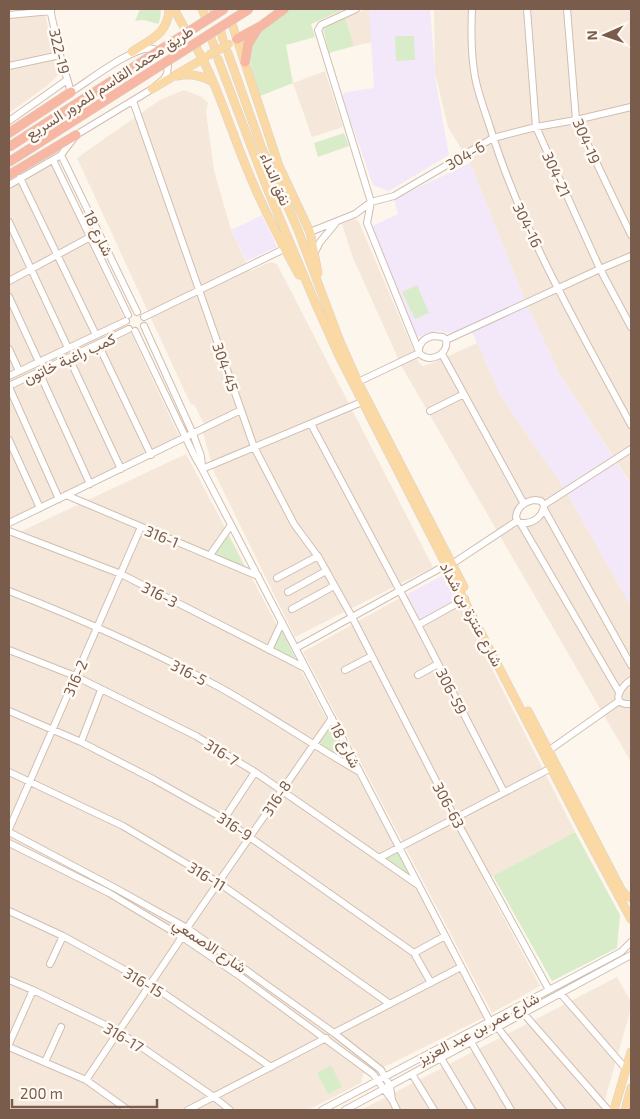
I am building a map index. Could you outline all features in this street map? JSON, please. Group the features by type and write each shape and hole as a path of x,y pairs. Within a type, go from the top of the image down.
{"highway":[{"name":"طريق محمد القاسم للمرور السريع","path":"9,147 224,9"},
{"name":"طريق محمد القاسم للمرور السريع","path":"9,162 249,9"},
{"path":"245,62 248,44 253,34 284,9"},
{"path":"230,41 261,26"},
{"path":"9,133 71,92"},
{"path":"9,175 76,135"}],"main road":[{"path":"132,52 164,29 169,9"},
{"path":"174,9 185,29"},
{"path":"152,90 230,41 232,24"},
{"path":"221,32 245,62 279,166 310,232 325,304"},
{"path":"196,47 206,57 212,82 246,167 284,249 317,307"},
{"name":"نفق النداء","path":"228,53 261,146 298,230 325,304"},
{"name":"نفق النداء","path":"218,59 252,151 317,307"},
{"path":"173,77 192,74 212,82"},
{"name":"شارع عنترة بن شداد","path":"325,304 358,382 464,599 631,919"},
{"name":"شارع عنترة بن شداد","path":"317,307 362,402 622,891 631,898"},
{"path":"614,1110 631,1052"},
{"path":"625,1110 631,1088"}],"street":[{"path":"356,9 321,25 318,30 371,202 367,223 419,351 424,357 429,358 442,354 447,347 446,340 440,336 429,337 424,340 419,351 358,382"},
{"name":"304-16","path":"472,9 472,45 475,77 493,138 512,190 558,288 631,425"},
{"name":"304-21","path":"527,9 536,127 600,269 631,327"},
{"name":"304-19","path":"567,9 576,120 631,236"},
{"path":"9,14 51,10"},
{"name":"322-19","path":"51,10 66,80 71,92"},
{"path":"71,92 132,52 146,48 154,49"},
{"path":"9,66 60,55"},
{"path":"9,185 61,155 76,135 152,90 164,80 168,66"},
{"path":"9,121 66,80"},
{"name":"304-45","path":"133,101 254,447 299,532 318,556 352,617"},
{"name":"304-6","path":"310,232 355,214 371,202 394,196 493,138 631,107"},
{"name":"شارع 18","path":"61,155 137,312"},
{"name":"شارع 18","path":"53,160 127,318"},
{"path":"20,178 96,335"},
{"path":"9,222 68,348"},
{"path":"314,254 330,229 337,222"},
{"path":"9,280 98,232"},
{"path":"144,317 284,249"},
{"path":"446,340 631,256"},
{"path":"9,297 38,362"},
{"path":"137,312 144,317 144,326 140,330 132,330 127,318 137,312"},
{"name":"كمب راغبة خاتون","path":"9,376 96,335 127,318"},
{"name":"شارع 18","path":"144,326 193,434 201,456 202,469"},
{"name":"شارع 18","path":"132,330 185,438 490,1022"},
{"name":"كمب راغبة خاتون","path":"9,387 98,344 132,330"},
{"path":"98,344 151,455"},
{"path":"9,349 19,371"},
{"path":"442,354 524,504"},
{"path":"70,358 121,469"},
{"path":"39,372 90,484"},
{"path":"9,387 59,499"},
{"path":"430,411 464,394"},
{"path":"202,469 362,402"},
{"path":"9,522 241,410"},
{"name":"306-59","path":"311,424 504,792"},
{"path":"9,440 40,508"},
{"path":"296,648 449,565 519,522 534,521 540,516 544,507 631,449"},
{"name":"316-1","path":"66,496 258,576"},
{"path":"619,701 619,692 519,522 516,513 524,504 535,500 540,501 544,507 631,665"},
{"path":"210,555 231,525"},
{"name":"316-2","path":"9,831 29,781 141,527"},
{"name":"316-3","path":"9,531 120,574 306,669"},
{"path":"277,578 318,556"},
{"path":"288,592 326,572"},
{"path":"292,609 334,586"},
{"name":"316-5","path":"9,591 97,626 219,687 313,745 360,771"},
{"path":"418,625 464,599"},
{"name":"306-63","path":"352,617 456,818 549,990"},
{"path":"269,650 282,622"},
{"name":"316-7","path":"9,650 76,676 196,736 255,772 281,792 419,885"},
{"path":"345,670 372,656"},
{"path":"418,675 438,664"},
{"path":"619,692 631,680"},
{"path":"81,742 101,690"},
{"path":"548,751 619,701"},
{"path":"619,701 623,704 631,704"},
{"name":"316-9","path":"9,711 81,742 153,779 224,819 414,953 431,983"},
{"name":"316-8","path":"187,928 332,718"},
{"path":"379,858 400,849 551,768"},
{"name":"316-11","path":"9,772 123,826 219,882 390,1004"},
{"path":"224,819 255,772"},
{"name":"شارع الاصمعي","path":"9,831 187,928 334,1033 381,1070 390,1086 392,1100"},
{"name":"شارع الاصمعي","path":"9,843 109,893 182,937 241,977 373,1074 392,1100"},
{"name":"316-15","path":"9,911 63,936 150,984 271,1067"},
{"path":"50,964 63,936"},
{"path":"414,953 445,936"},
{"path":"86,1080 182,937"},
{"name":"شارع عمر بن عبد العزيز","path":"322,1110 621,952 631,942"},
{"name":"شارع عمر بن عبد العزيز","path":"345,1110 631,955"},
{"path":"334,1033 461,967"},
{"name":"316-17","path":"9,980 34,990 118,1031 230,1110"},
{"path":"34,990 9,1046 86,1080 128,1110"},
{"path":"561,994 626,1069"},
{"path":"524,1014 608,1110"},
{"path":"45,1062 62,1027"},
{"path":"498,1028 562,1110"},
{"path":"188,1110 326,1038"},
{"path":"471,1042 512,1110"},
{"path":"441,1058 472,1110"},
{"path":"412,1074 434,1110"},
{"path":"392,1100 397,1110"}],"shaded area":[{"path":"9,9 44,9 58,75 48,85 9,113"},
{"path":"369,9 372,42 354,46 345,17"},
{"path":"369,9 430,9 436,83 449,155 389,191 373,185 342,96 346,92 374,88"},
{"path":"434,9 631,9 631,484 560,375 526,303 470,163 448,127 435,73"},
{"path":"325,71 343,127 312,137 293,83"},
{"path":"184,90 202,97 208,103 206,112 214,170 231,230 250,271 270,262 277,264 433,567 295,637 214,472 201,426 204,424 194,404 191,405 77,158 160,100"},
{"path":"470,163 526,303 560,375 631,485 631,606 566,491 501,396 471,330 449,333 439,331 417,337 372,226 398,214 394,199"},
{"path":"52,164 180,438 9,520 9,189"},
{"path":"262,215 277,247 246,261 231,230"},
{"path":"355,219 359,222 419,363 423,366 433,363 477,343 501,396 566,491 631,606 631,762 402,367 353,258 342,224","holes":["540,501 542,513 521,524 516,520 522,505"]},
{"path":"186,454 485,1017 388,1065 363,1074 361,1083 308,1110 9,1110 9,537"},
{"path":"444,575 458,602 421,621 407,594"},
{"path":"407,594 422,621 458,602 575,832 484,881 540,986 492,1013 303,652"},
{"path":"617,977 631,1002 631,1008 602,1110 361,1110"}],"green space":[{"path":"140,9 161,9 158,24 144,20 135,21"},
{"path":"290,9 345,9 311,24 315,37 286,45 293,83 260,96 249,57 250,46 262,30"},
{"path":"345,17 354,46 329,53 323,28"},
{"path":"395,36 414,36 415,60 396,61"},
{"path":"344,133 349,146 318,157 314,143"},
{"path":"417,285 429,313 415,319 402,292"},
{"path":"228,534 245,569 216,557 215,553"},
{"path":"281,629 298,664 272,648"},
{"path":"331,725 351,765 318,744"},
{"path":"575,832 620,915 617,948 552,981 493,876"},
{"path":"398,852 411,879 384,859"},
{"path":"331,1065 342,1087 328,1094 317,1073"}]}
